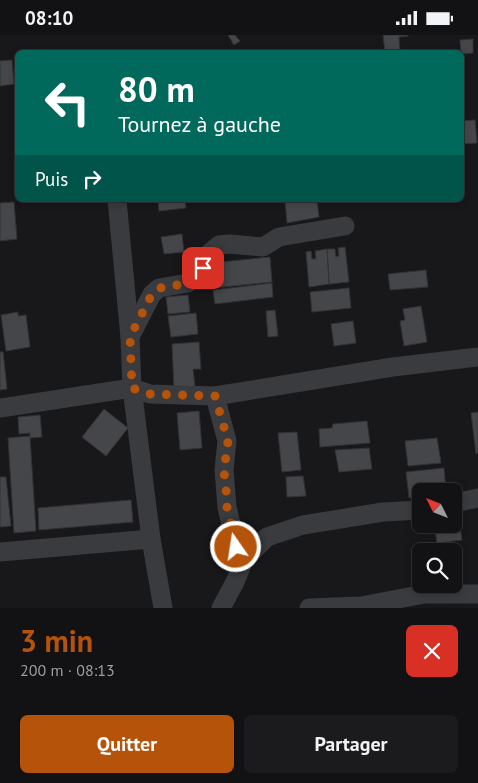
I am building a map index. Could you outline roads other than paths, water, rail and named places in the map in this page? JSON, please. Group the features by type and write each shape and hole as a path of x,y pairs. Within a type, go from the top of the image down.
{"street":[{"path":"117,202 130,337 132,388 151,539 162,608"},
{"path":"130,337 152,294 160,288 188,283 203,268 207,255 219,245 263,247 279,237 344,226"},
{"path":"0,408 132,388 150,394 215,396 393,367 478,357"},
{"path":"215,396 228,441 224,471 227,507 236,547 244,560"},
{"path":"462,502 478,499"},
{"path":"221,608 236,582 244,560 267,537 303,525 383,512 412,510"},
{"path":"0,551 151,539"},
{"path":"310,608 361,607 424,594 478,594"}]}
